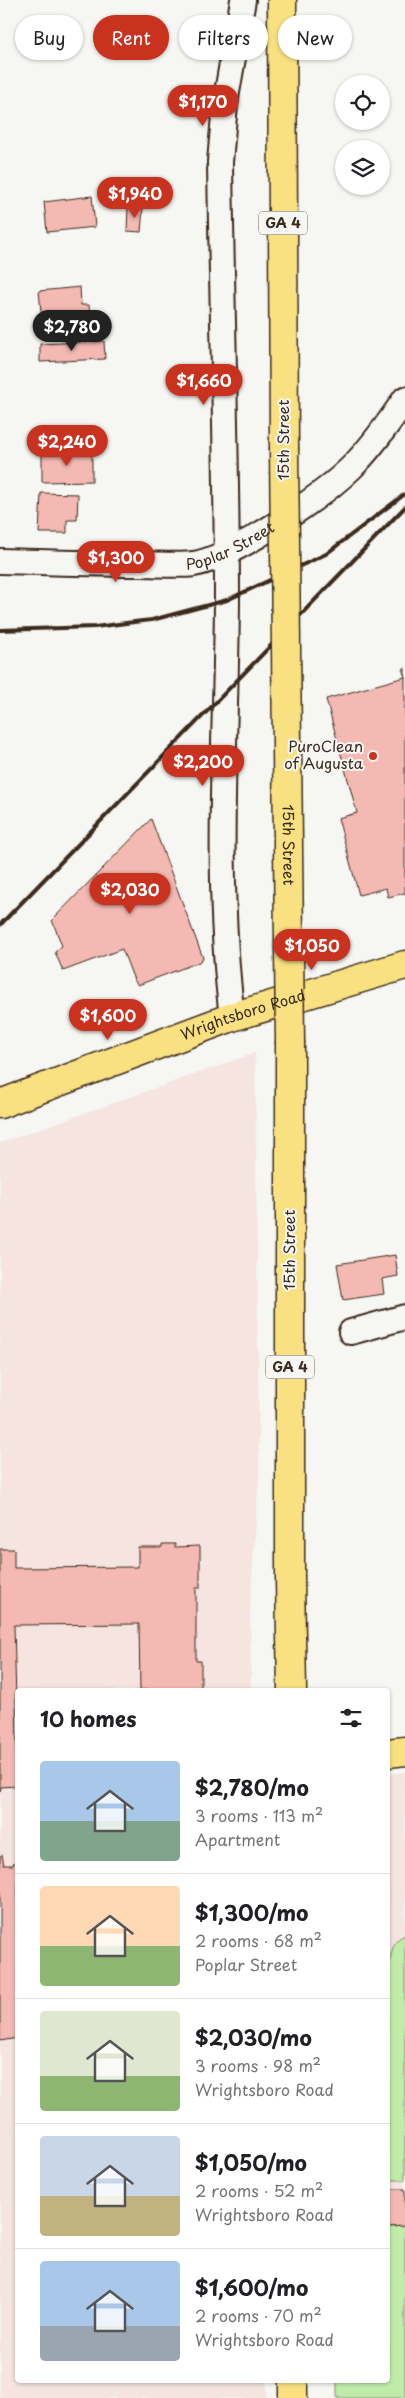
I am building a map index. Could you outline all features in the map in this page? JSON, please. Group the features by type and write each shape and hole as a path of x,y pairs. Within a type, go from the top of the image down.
{"main road":[{"name":"15th Street","path":"282,0 290,1044 290,1579 292,1688"},
{"name":"Wrightsboro Road","path":"0,1104 232,1018 405,965"},
{"path":"390,1753 405,1751"},
{"path":"293,2383 293,2398"}],"street":[{"path":"232,1018 225,964 222,810 226,553 220,162 225,104 243,0"},
{"name":"Poplar Street","path":"0,560 86,564 194,564 226,553 250,541 327,489 352,467 384,429 405,399"},
{"path":"351,1332 405,1317"}],"shaded area":[{"path":"255,1053 259,1472 250,1611 251,1688 15,1688 15,2383 266,2383 266,2398 0,2398 0,1143"},
{"path":"405,1772 405,2398 390,2382 390,1774"}],"green space":[{"path":"405,1935 405,2180 390,2180 390,1959 394,1944"},
{"path":"405,2226 405,2398 337,2398 337,2383 390,2383 390,2227"}],"building":[{"path":"92,196 95,227 47,232 44,202"},
{"path":"128,206 143,207 141,232 127,231"},
{"path":"80,287 81,305 89,305 90,317 42,321 39,291"},
{"path":"104,341 105,359 40,362 40,344"},
{"path":"42,452 92,452 92,481 42,482"},
{"path":"41,493 78,494 77,520 67,520 67,533 39,533"},
{"name":"PuroClean of Augusta","path":"405,677 405,893 388,897 386,888 359,895 338,818 357,813 326,699"},
{"path":"151,819 203,958 199,962 138,985 134,980 122,949 63,971 55,952 62,946 52,920"},
{"path":"395,1255 398,1276 382,1279 384,1294 343,1300 337,1264"},
{"path":"162,1544 175,1544 175,1547 200,1546 200,1588 196,1588 196,1661 201,1661 201,1688 140,1688 139,1624 14,1625 15,1786 1,1787 0,1792 0,1549 14,1549 14,1568 138,1567 138,1547 162,1547"},
{"path":"2,1855 4,1865 13,1865 15,1862 15,2038 0,2041 0,1856"},
{"path":"390,2189 405,2189 405,2226 390,2227"}],"railway":[{"path":"0,630 95,627 152,620 227,600 326,554 405,494"},
{"path":"0,925 405,507"}],"place":[{"name":"PuroClean of Augusta","path":"373,756"}]}
